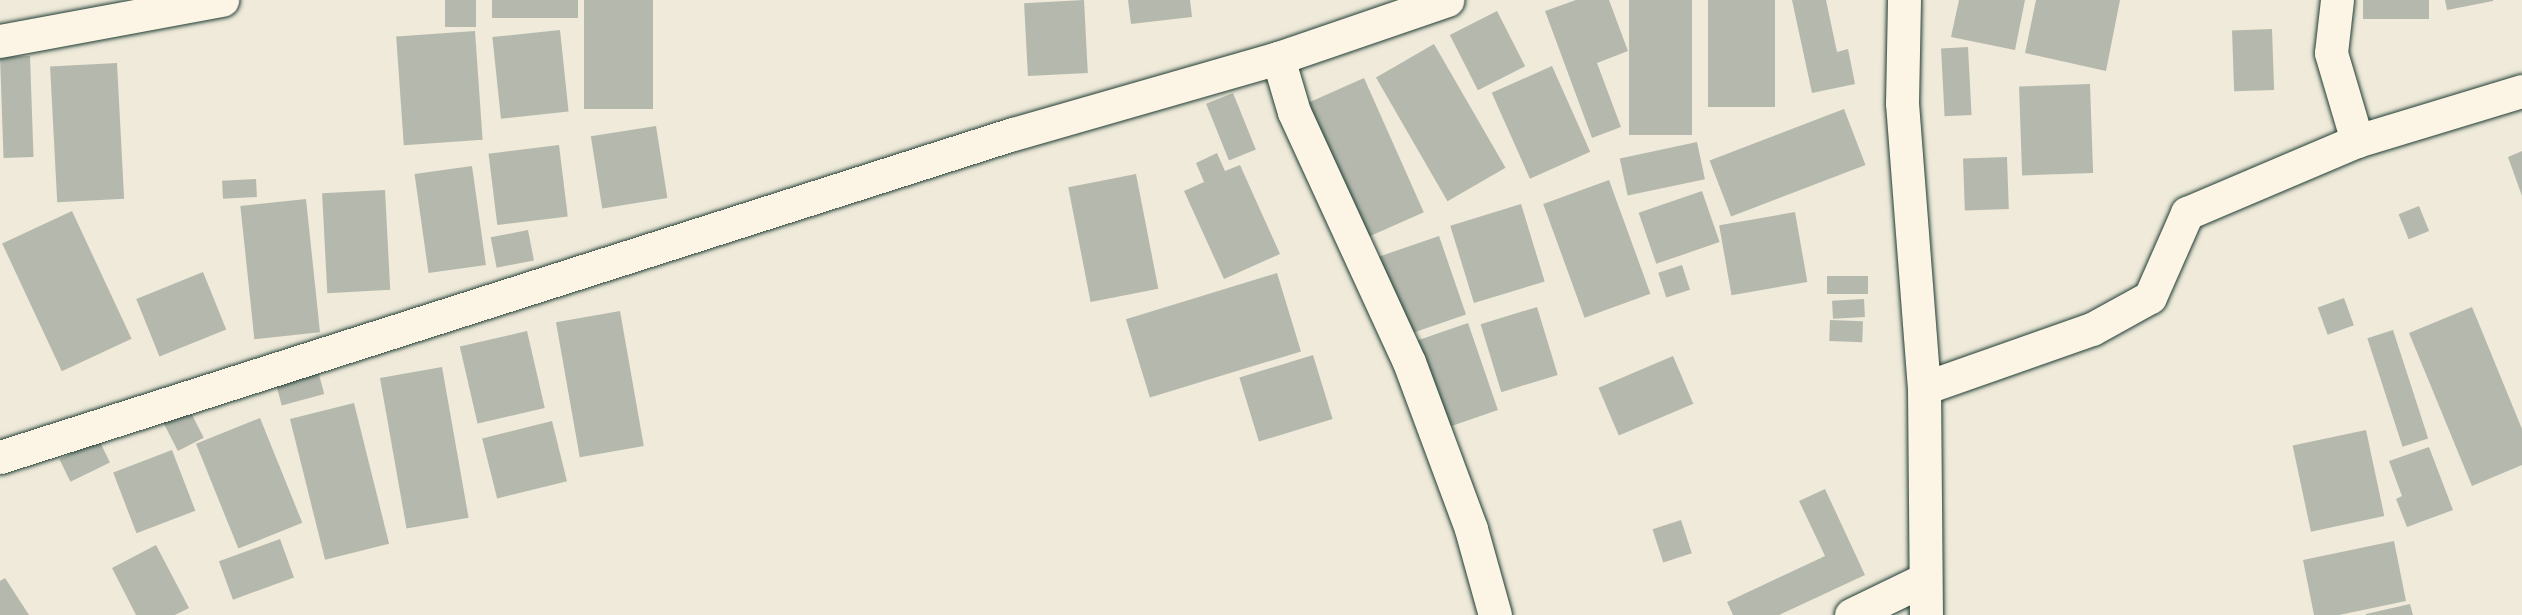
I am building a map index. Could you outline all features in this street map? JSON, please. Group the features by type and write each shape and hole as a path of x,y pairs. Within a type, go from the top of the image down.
{"street":[{"path":"0,41 222,0"},
{"path":"0,458 1013,134 1278,58 1447,0"},
{"path":"1904,0 1902,103 1924,388 1923,580 1926,615"},
{"path":"2337,0 2331,53 2357,141"},
{"path":"1278,58 1294,112 1409,362 1471,529 1495,615"},
{"path":"1924,388 2092,329 2150,297 2187,213 2357,141 2522,91"},
{"path":"1851,615 1923,580"}],"building":[{"path":"445,0 476,0 476,27 445,27"},
{"path":"492,0 578,0 578,18 492,18"},
{"path":"584,0 653,0 653,109 584,109"},
{"path":"1084,0 1088,73 1028,76 1024,3"},
{"path":"1128,0 1190,0 1192,17 1131,24"},
{"path":"1576,0 1609,0 1628,51 1597,63 1621,127 1592,138 1545,11"},
{"path":"1629,0 1692,0 1692,135 1629,135"},
{"path":"1708,0 1775,0 1775,107 1708,107"},
{"path":"1792,0 1826,0 1837,52 1848,49 1855,84 1812,93"},
{"path":"1959,0 2025,0 2015,50 1951,37"},
{"path":"2036,0 2120,0 2106,71 2025,53"},
{"path":"2363,0 2429,0 2429,19 2363,19"},
{"path":"2445,0 2493,0 2493,1 2447,10"},
{"path":"1497,11 1525,66 1478,90 1450,35"},
{"path":"2272,29 2274,90 2234,91 2232,30"},
{"path":"560,30 569,112 501,119 492,37"},
{"path":"475,31 483,140 404,145 396,37"},
{"path":"1434,44 1506,168 1447,201 1376,78"},
{"path":"1968,47 1972,115 1945,116 1941,48"},
{"path":"30,56 34,157 4,158 0,57"},
{"path":"117,63 124,199 57,202 50,67"},
{"path":"1552,66 1590,152 1530,179 1492,93"},
{"path":"1364,78 1424,212 1361,240 1301,106"},
{"path":"2090,84 2093,173 2022,175 2019,86"},
{"path":"1233,93 1256,150 1229,160 1206,104"},
{"path":"1844,109 1866,165 1731,217 1710,161"},
{"path":"656,126 667,198 602,208 591,136"},
{"path":"1697,142 1705,179 1628,196 1620,158"},
{"path":"559,145 568,216 497,225 489,154"},
{"path":"2522,151 2522,196 2508,157"},
{"path":"1217,153 1225,171 1240,165 1280,254 1224,279 1184,191 1204,182 1196,163"},
{"path":"2007,157 2009,209 1965,211 1963,159"},
{"path":"472,166 486,265 428,273 415,174"},
{"path":"1136,174 1158,289 1091,302 1068,187"},
{"path":"256,179 257,197 223,199 222,181"},
{"path":"1609,180 1650,294 1585,318 1543,204"},
{"path":"385,190 390,290 327,293 322,193"},
{"path":"1702,191 1720,242 1656,264 1639,213"},
{"path":"306,199 320,332 254,339 240,206"},
{"path":"1521,204 1545,281 1474,303 1450,226"},
{"path":"2419,206 2429,231 2409,239 2399,214"},
{"path":"72,211 132,339 62,371 2,244"},
{"path":"1795,212 1807,282 1731,295 1719,225"},
{"path":"528,230 534,260 497,268 491,237"},
{"path":"1439,236 1466,314 1401,337 1374,258"},
{"path":"1682,265 1690,290 1666,297 1658,273"},
{"path":"203,272 226,329 159,356 136,299"},
{"path":"1277,273 1301,351 1150,398 1126,319"},
{"path":"1827,276 1868,276 1868,294 1827,294"},
{"path":"2344,298 2354,325 2328,335 2318,308"},
{"path":"1864,299 1865,317 1833,319 1832,301"},
{"path":"1537,307 1558,375 1501,392 1481,324"},
{"path":"2472,307 2522,429 2522,465 2472,486 2409,333"},
{"path":"620,311 644,446 580,457 556,322"},
{"path":"1830,320 1863,321 1862,342 1829,341"},
{"path":"1468,323 1498,410 1442,429 1412,342"},
{"path":"2393,330 2428,438 2403,447 2367,338"},
{"path":"527,331 545,408 478,423 460,347"},
{"path":"1313,355 1333,419 1259,442 1239,378"},
{"path":"1673,356 1693,404 1619,436 1598,388"},
{"path":"317,367 324,394 282,405 274,378"},
{"path":"442,367 469,518 407,529 380,378"},
{"path":"186,403 204,438 178,451 160,416"},
{"path":"354,403 389,544 325,560 290,419"},
{"path":"260,418 302,523 238,549 196,444"},
{"path":"552,421 567,481 497,499 482,438"},
{"path":"2366,430 2384,516 2311,532 2293,446"},
{"path":"99,440 110,462 70,482 59,459"},
{"path":"2429,447 2453,510 2407,527 2396,499 2402,496 2389,461"},
{"path":"172,450 195,511 136,533 113,473"},
{"path":"1825,489 1865,575 1779,615 1733,615 1727,602 1825,556 1799,501"},
{"path":"1681,520 1692,553 1663,563 1652,529"},
{"path":"280,539 294,578 233,600 219,561"},
{"path":"2394,541 2406,601 2339,615 2314,615 2303,560"},
{"path":"156,545 189,608 175,615 136,615 112,568"},
{"path":"5,578 29,615 0,615 0,581"},
{"path":"2410,604 2413,615 2366,615 2366,614"}]}
